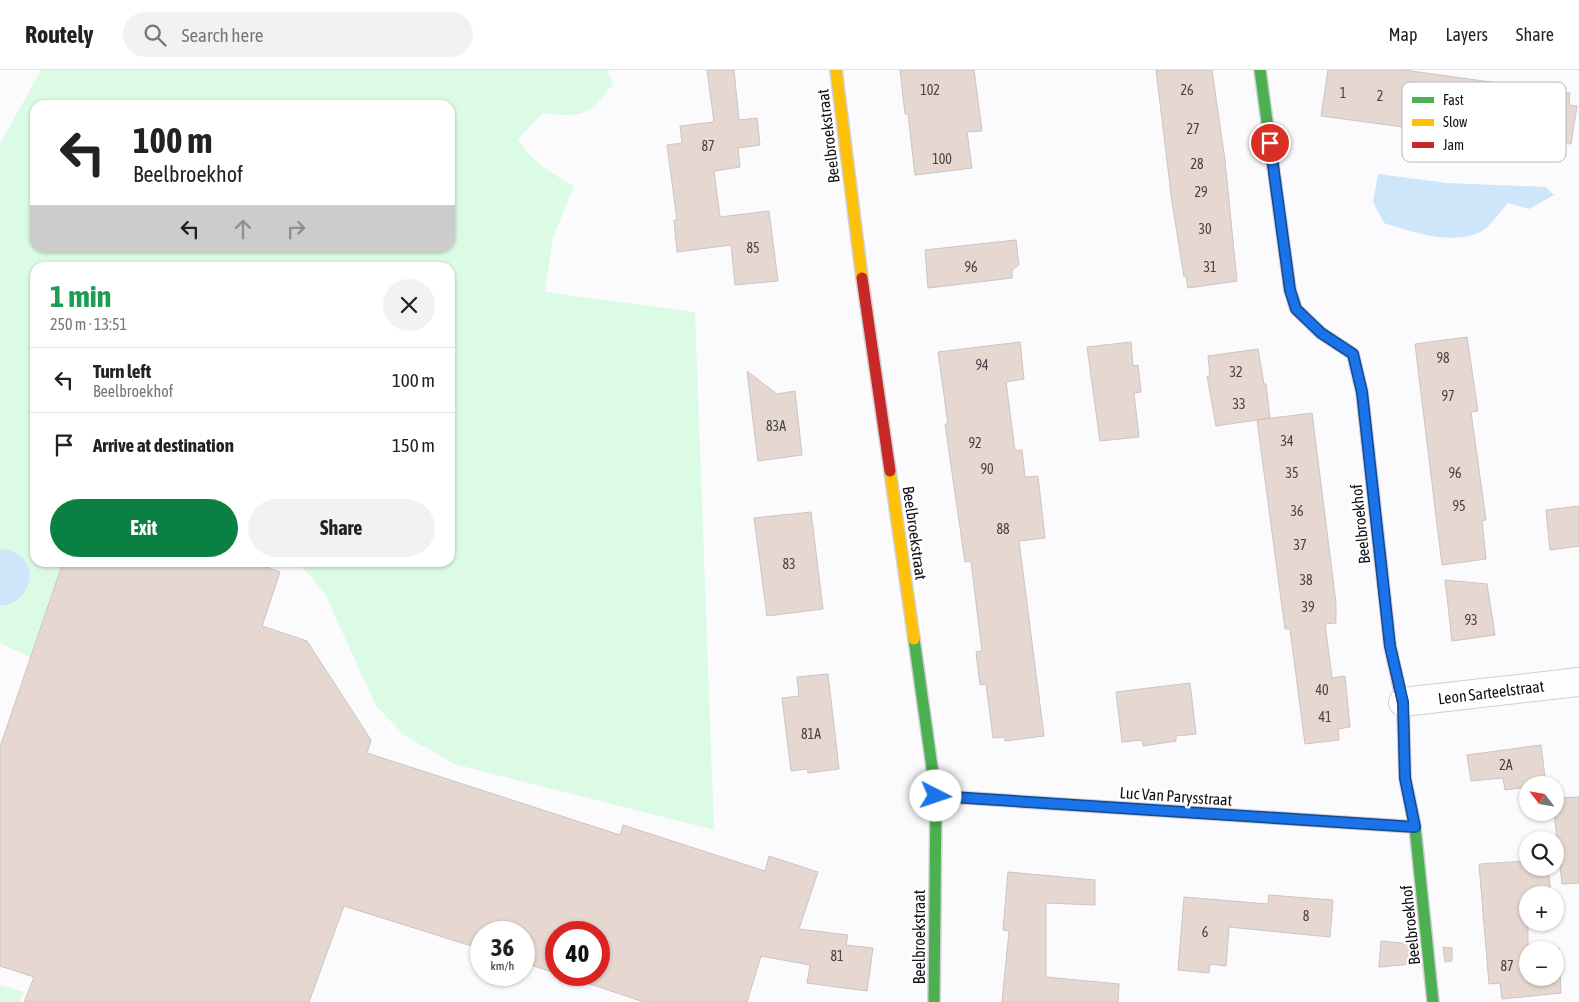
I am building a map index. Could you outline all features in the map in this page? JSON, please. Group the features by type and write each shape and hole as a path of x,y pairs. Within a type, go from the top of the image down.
{"street":[{"name":"Beelbroekstraat","path":"836,70 859,261 868,313 936,796 934,1002"},
{"name":"Beelbroekhof","path":"1260,70 1290,290 1296,309 1321,333 1353,354 1362,392 1390,646 1403,702 1405,778 1415,827 1433,1002"},
{"name":"Leon Sarteelstraat","path":"1403,702 1579,682"},
{"name":"Luc Van Parysstraat","path":"936,796 1415,827"}],"green space":[{"path":"41,70 608,70 613,84 590,109 568,115 543,113 518,139 535,161 574,186 553,238 545,292 695,312 714,830 454,764 404,735 376,706 325,594 302,567 455,567 455,262 30,262 30,567 61,567 30,657 0,643 0,144"},
{"path":"0,985 24,992 20,1002 0,1002"}],"water":[{"path":"1378,174 1447,183 1546,187 1554,195 1529,209 1508,203 1490,224 1478,233 1456,238 1431,236 1384,223 1373,202"},
{"path":"6,549 21,556 27,563 29,580 23,595 16,601 0,605 0,550"}],"building":[{"path":"707,70 734,70 739,120 757,118 760,145 738,148 740,167 714,171 720,217 769,211 778,281 735,285 731,245 677,252 674,220 677,220 667,145 682,143 680,126 714,122"},
{"path":"900,70 974,70 982,131 967,132 972,168 915,175 908,114 905,114"},
{"path":"1156,70 1212,70 1225,160 1237,281 1188,288 1186,276 1184,277 1172,202"},
{"path":"1328,70 1404,70 1491,82 1402,82 1402,127 1321,116"},
{"path":"1566,92 1570,93 1569,105 1577,106 1571,144 1566,143"},
{"path":"1016,240 1019,265 1012,270 1012,278 928,288 925,250"},
{"path":"1467,337 1478,411 1471,412 1486,520 1482,521 1486,559 1442,565 1415,344"},
{"path":"1020,342 1024,379 1006,382 1015,451 1022,450 1025,477 1038,476 1045,538 1019,541 1044,736 1005,741 1004,737 993,738 986,684 980,685 976,652 982,651 971,561 965,562 945,424 948,424 938,352"},
{"path":"1131,342 1133,366 1138,365 1141,392 1134,393 1139,437 1100,441 1087,347"},
{"path":"1258,349 1264,384 1266,384 1270,418 1216,426 1207,376 1210,376 1208,356"},
{"path":"747,371 777,394 795,391 802,455 758,461"},
{"path":"1312,413 1336,603 1336,623 1325,624 1332,678 1345,676 1350,727 1338,729 1339,740 1305,744 1290,629 1285,629 1257,420"},
{"path":"1579,506 1579,546 1550,550 1546,510"},
{"path":"811,512 823,609 767,616 754,518"},
{"path":"61,567 266,567 280,572 262,626 307,641 371,740 367,753 620,835 623,825 765,871 769,856 818,872 799,929 848,935 846,945 873,948 867,991 807,983 810,965 761,956 747,1002 644,1002 596,986 610,986 610,921 545,921 545,970 535,966 535,921 470,921 470,946 344,906 309,1002 24,1002 34,977 0,966 0,747"},
{"path":"1445,580 1487,584 1495,635 1452,641"},
{"path":"828,674 839,769 808,773 807,769 791,771 782,698 799,696 797,677"},
{"path":"1190,683 1196,734 1176,736 1176,741 1143,746 1142,740 1122,742 1116,692"},
{"path":"1541,745 1545,776 1519,776 1519,788 1505,790 1503,778 1471,781 1467,755"},
{"path":"1579,797 1579,883 1562,884 1561,876 1564,876 1564,831 1556,831 1555,821 1564,821 1564,798"},
{"path":"1519,862 1519,876 1549,876 1550,886 1519,886 1519,931 1528,931 1528,941 1519,941 1519,986 1561,986 1561,993 1502,999 1500,983 1489,984 1479,864"},
{"path":"1008,872 1095,880 1095,905 1046,903 1046,977 1119,984 1118,1002 1002,1002 1009,931 1003,930"},
{"path":"1269,895 1333,900 1330,937 1229,927 1226,966 1210,964 1209,973 1178,970 1184,897 1268,904"},
{"path":"1381,941 1411,944 1413,964 1379,967"},
{"path":"1443,947 1452,948 1452,961 1445,962"}],"traffic: fast":[{"path":"1260,70 1290,290 1296,309 1321,333 1353,354 1362,393 1380,554"},
{"path":"914,639 936,796 934,1002"},
{"path":"1403,705 1405,778 1415,827 1433,1002"},
{"path":"936,796 1323,821"}],"traffic: slow":[{"path":"836,70 862,278"},
{"path":"890,471 914,639"},
{"path":"1323,821 1415,827"}],"traffic: jam":[{"path":"862,278 890,471"},
{"path":"1380,554 1390,646 1403,705"}],"route":[{"path":"936,796 1415,827 1405,778 1403,702 1390,646 1362,392 1353,354 1321,333 1296,309 1290,290 1270,143"}]}
